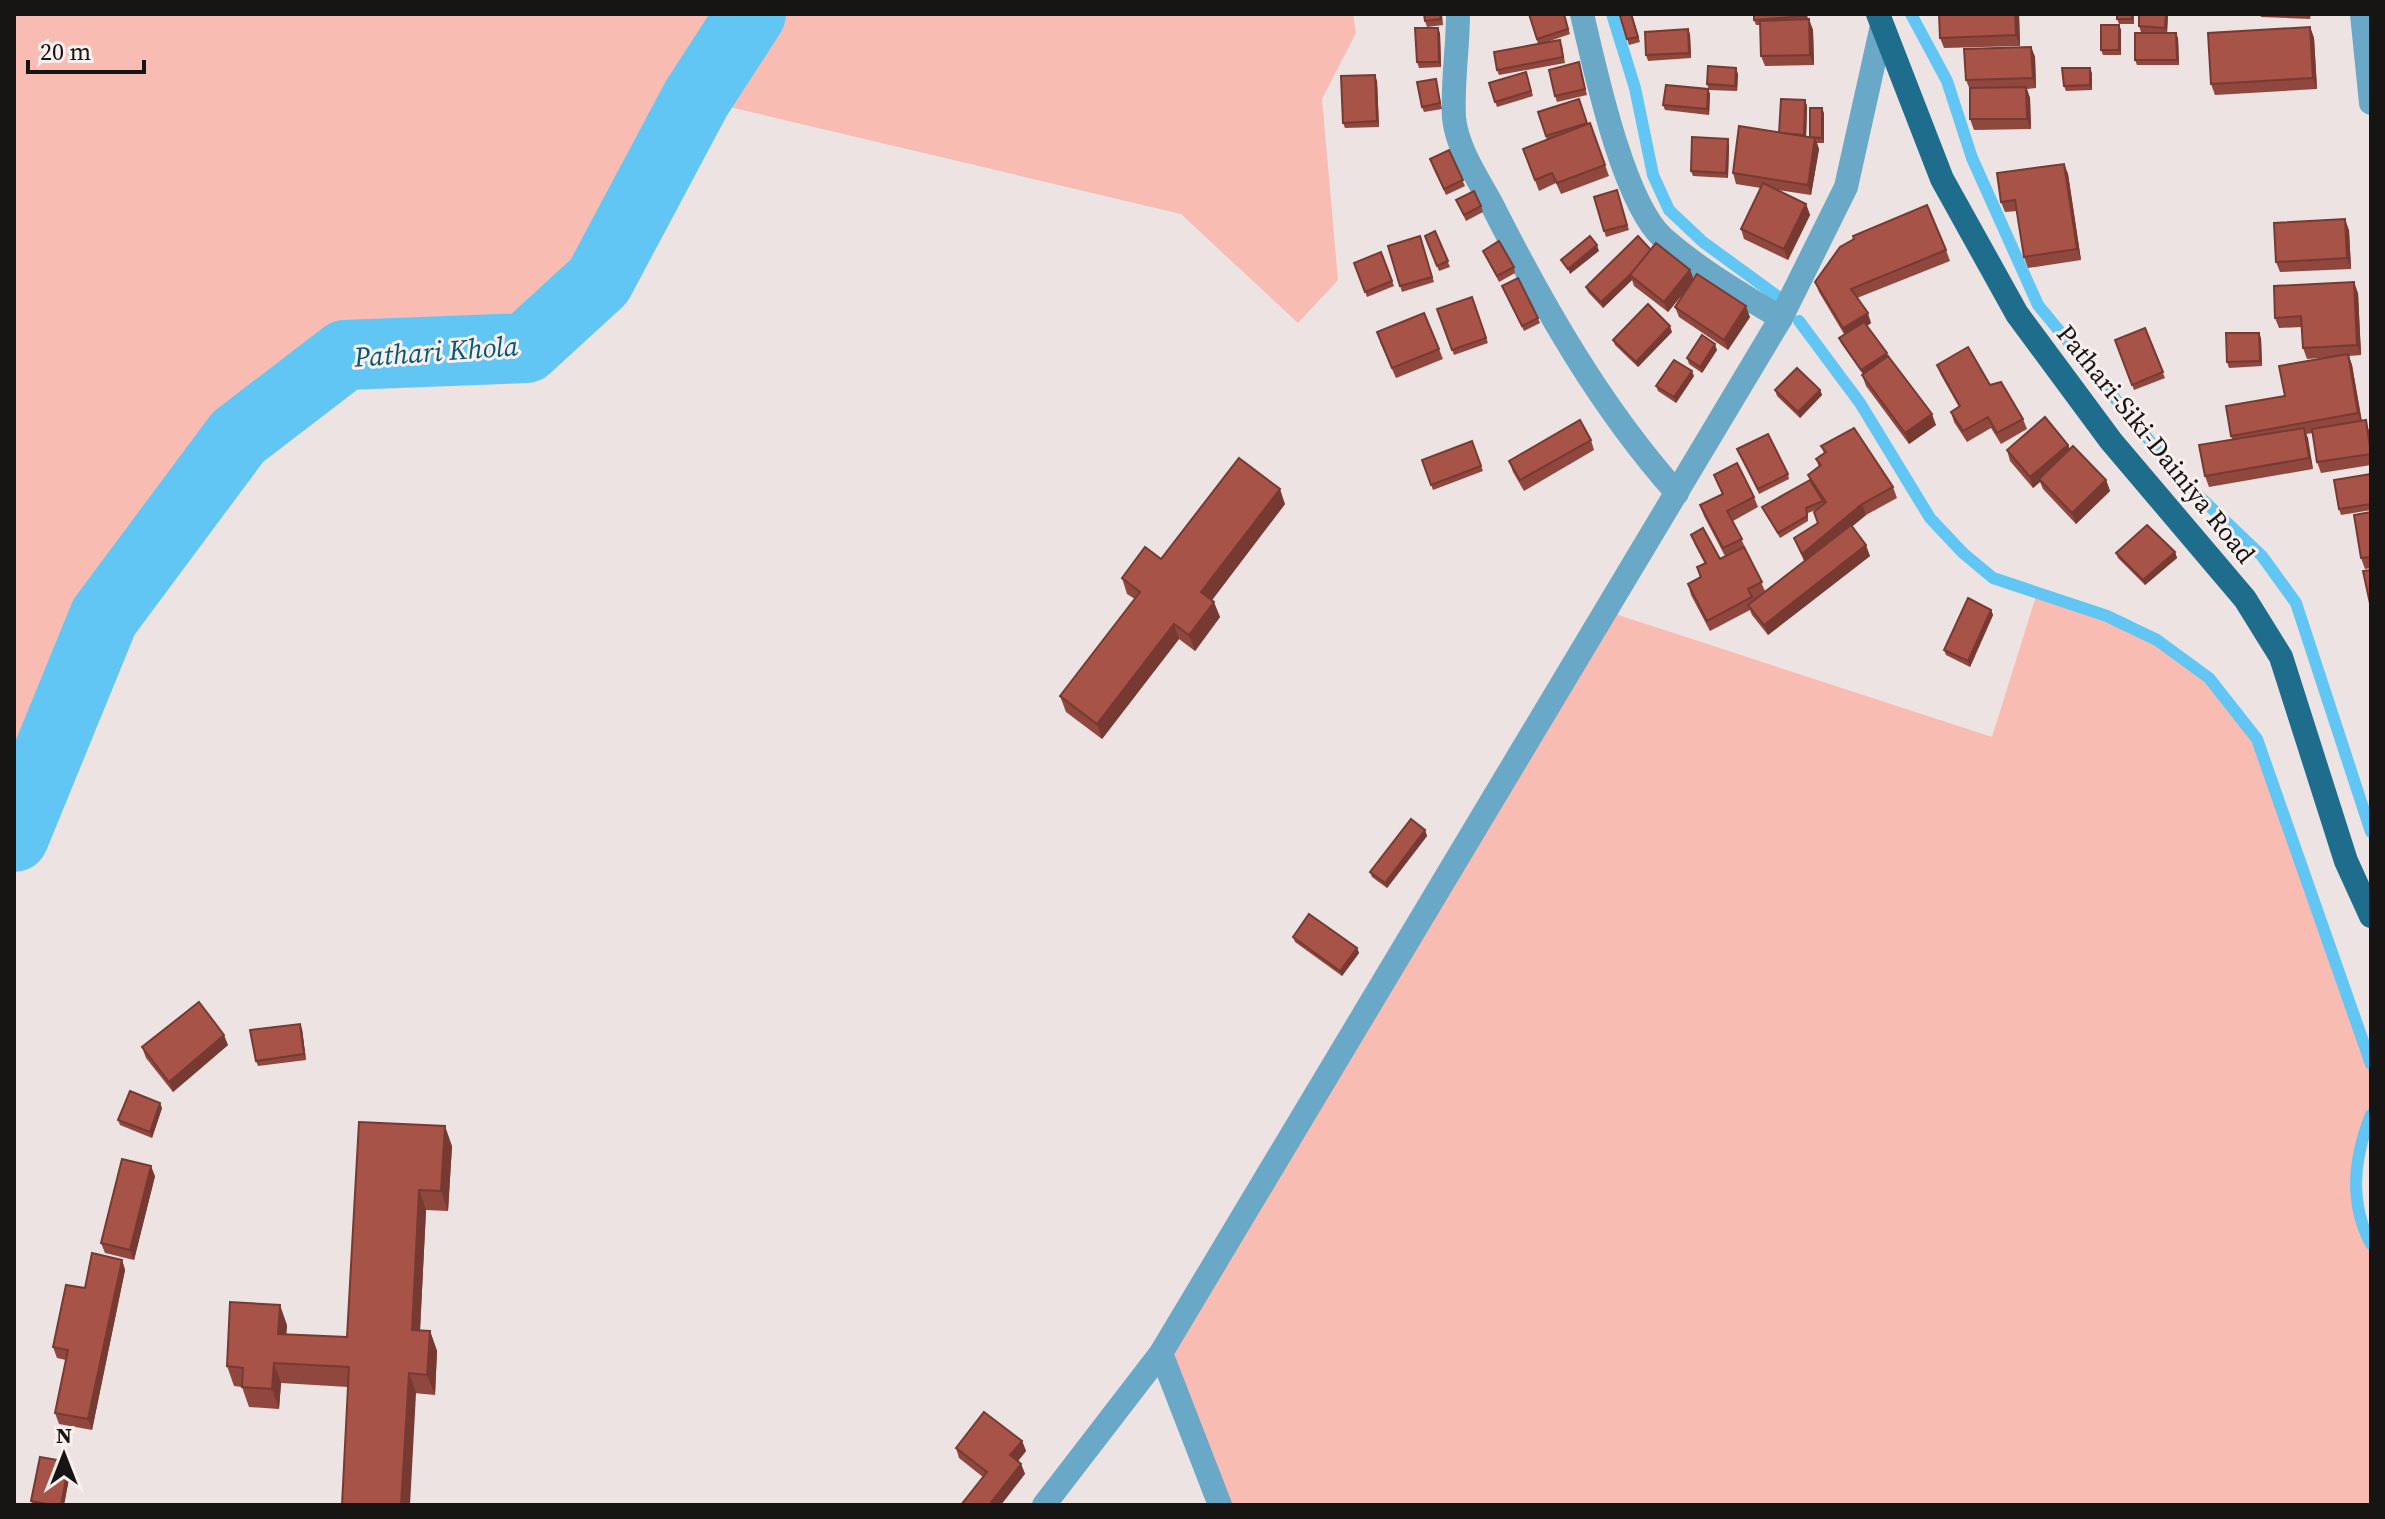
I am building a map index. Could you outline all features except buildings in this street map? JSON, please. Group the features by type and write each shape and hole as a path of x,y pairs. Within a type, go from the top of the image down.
{"main road":[{"name":"Pathari-Siki-Dainiya Road","path":"1880,22 1942,179 2017,314 2111,441 2245,599 2281,657 2346,861 2371,916"}],"street":[{"path":"1458,14 1454,119 1464,151 1511,243 1597,392 1642,454 1677,493"},
{"path":"1582,14 1600,90 1629,183 1661,237 1781,318"},
{"path":"2362,14 2370,89"},
{"path":"1044,1505 1161,1353 1781,318 1846,187 1880,22"},
{"path":"1161,1353 1220,1505"}],"shaded area":[{"path":"14,14 1353,14 1356,33 1322,99 1338,280 1298,323 1181,214 696,99 599,281 526,348 345,355 238,437 104,617 14,837"},
{"path":"2037,593 2129,626 2151,636 2192,663 2210,679 2245,723 2275,788 2315,909 2367,1045 2370,1062 2371,1113 2360,1142 2355,1181 2361,1220 2371,1244 2371,1505 1220,1505 1161,1353 1606,611 1992,737"}],"waterway":[{"name":"Pathari Khola","path":"14,837 104,617 238,437 345,355 526,348 599,281 696,99 751,14"},
{"path":"1612,14 1635,88 1653,175 1669,210 1703,242 1777,296"},
{"path":"1911,14 1947,81 1972,158 2038,305 2182,480 2262,556 2296,603 2371,832"},
{"path":"1799,321 1860,403 1930,518 1963,553 1993,578 2107,616 2157,640 2209,678 2257,739 2371,1064"},
{"path":"2371,1115 2361,1147 2356,1180 2359,1212 2371,1244"}]}
